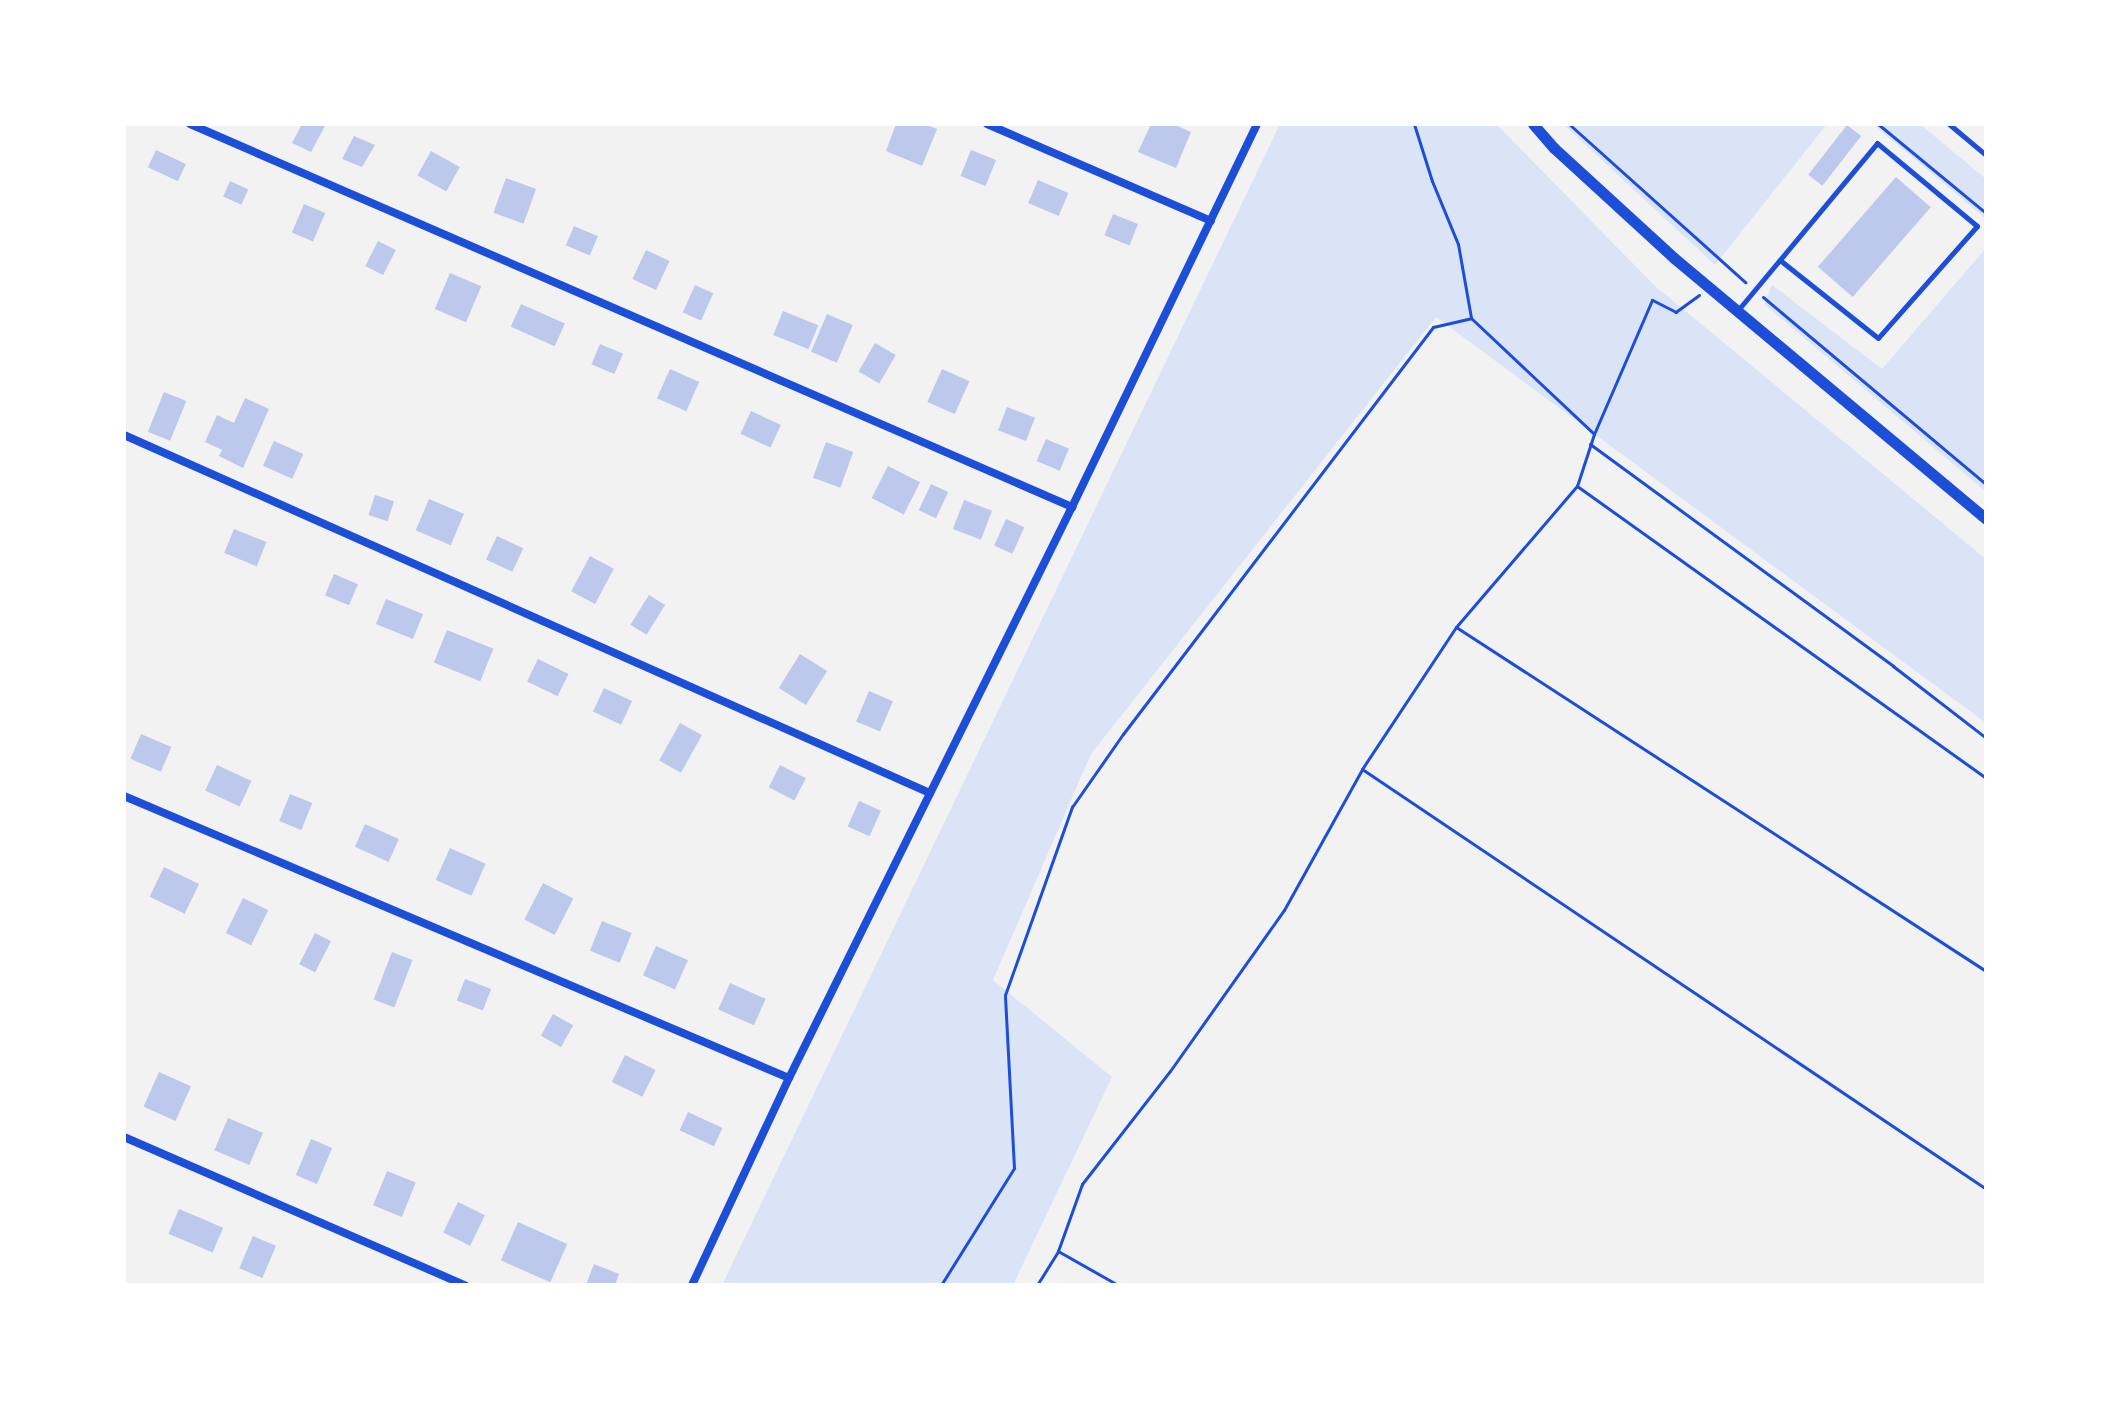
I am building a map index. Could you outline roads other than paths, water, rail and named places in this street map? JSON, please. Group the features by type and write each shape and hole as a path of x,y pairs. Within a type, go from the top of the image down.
{"street":[{"path":"190,124 1072,507"},
{"path":"987,124 1211,221"},
{"path":"692,1285 789,1078 1072,507 1257,124"},
{"path":"1533,124 1554,148 1706,285 1986,519"},
{"path":"124,435 930,793"},
{"path":"124,796 789,1078"},
{"path":"124,1137 465,1285"}],"lane":[{"path":"1949,124 1986,155"},
{"path":"1737,311 1877,143 1977,226 1878,338 1780,260"}]}
